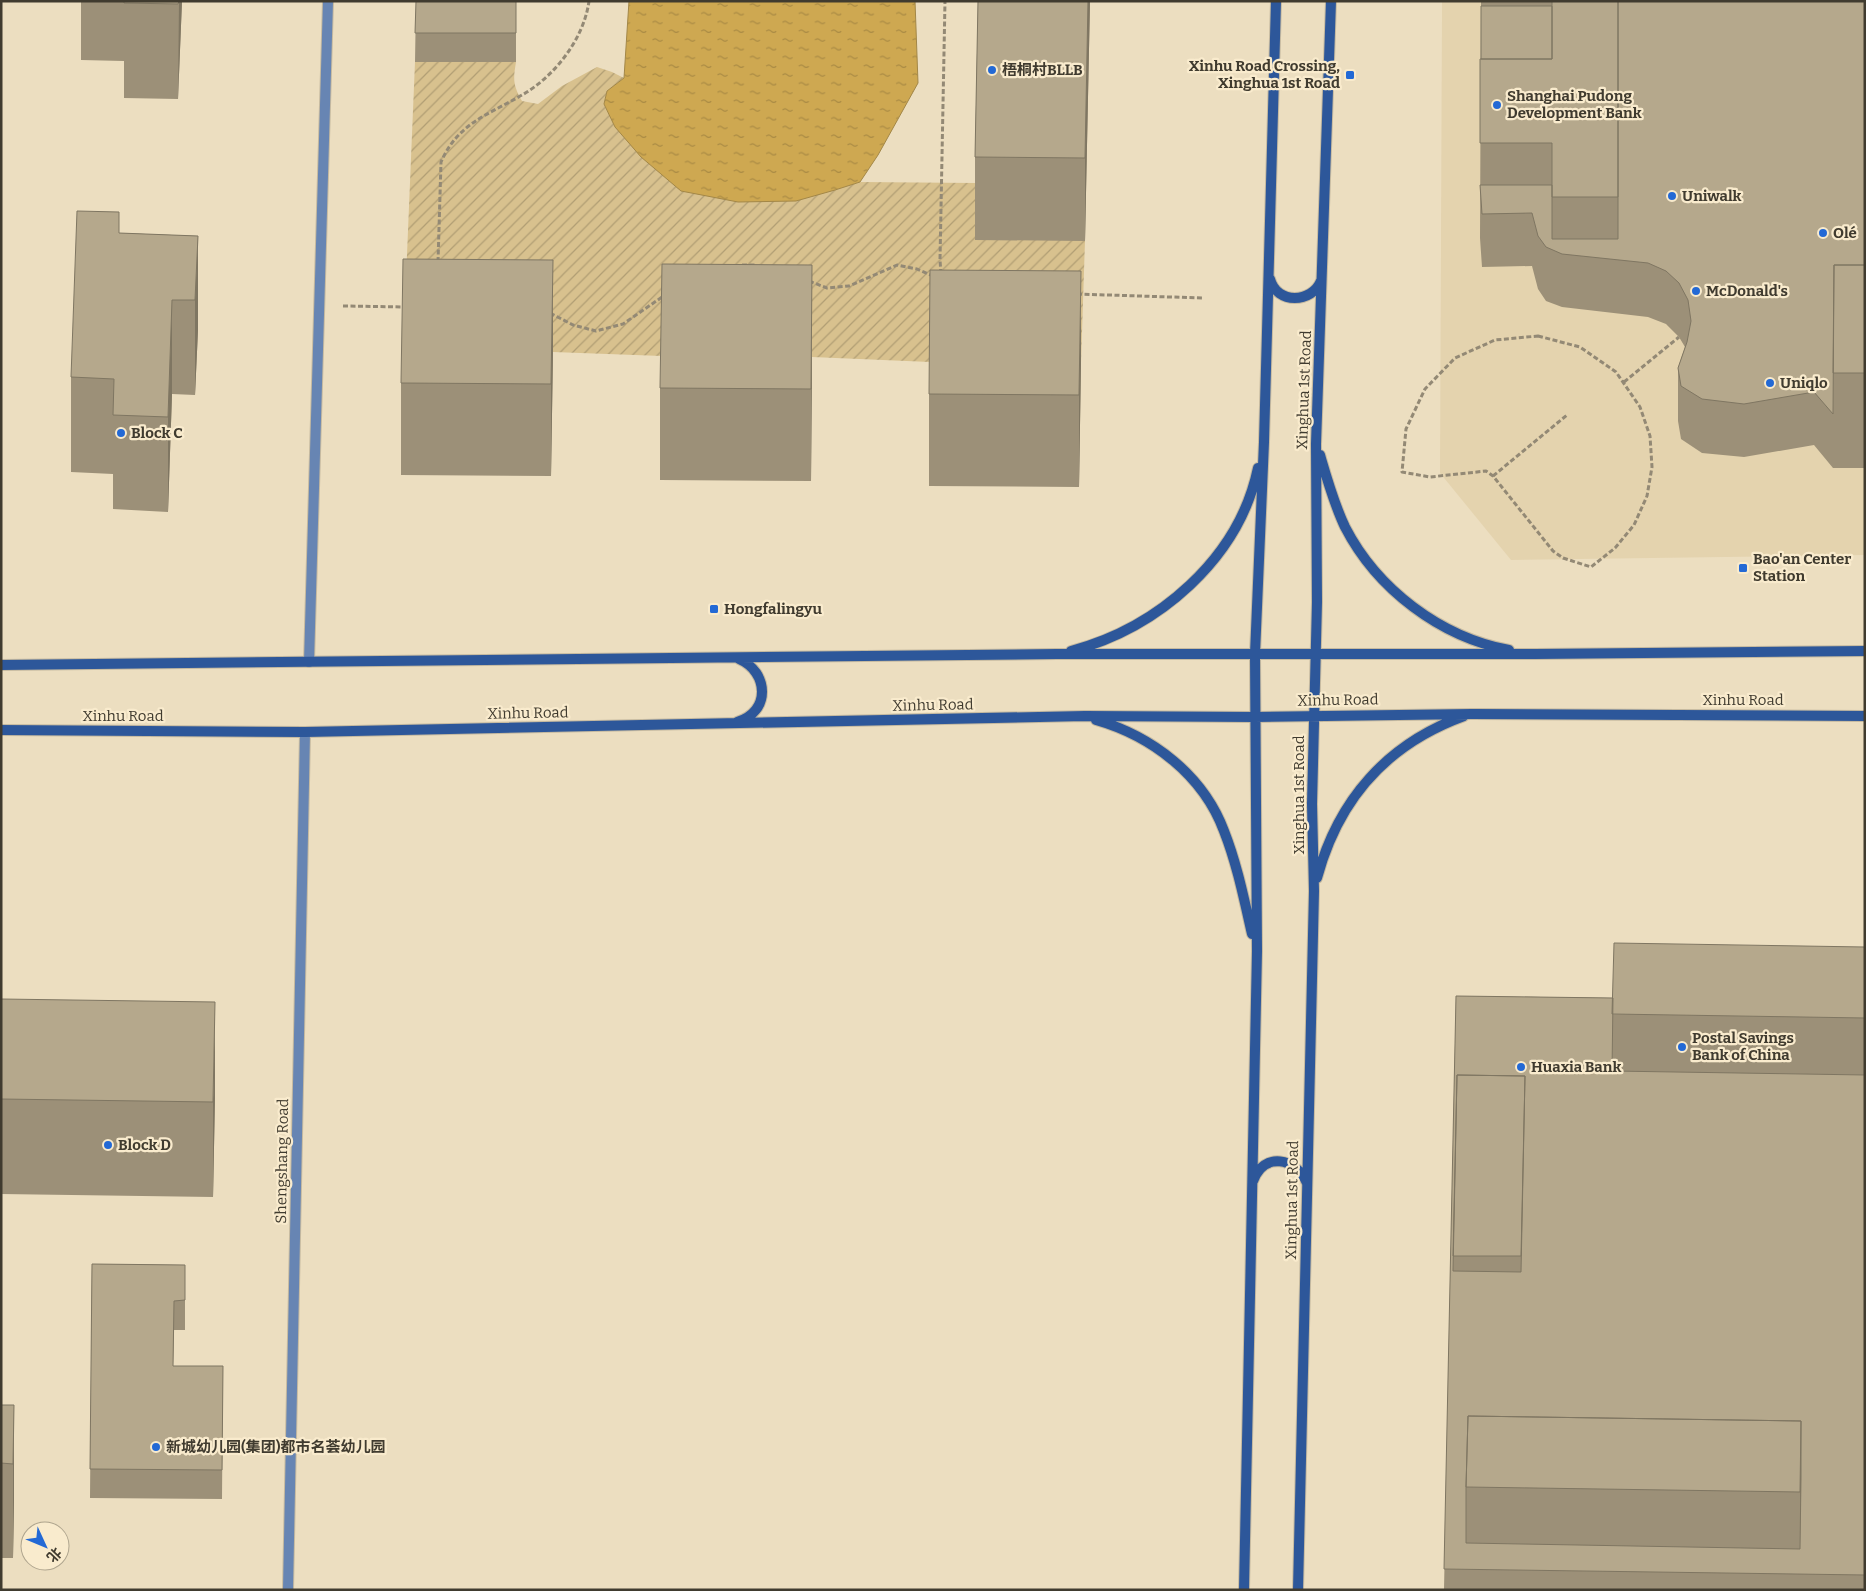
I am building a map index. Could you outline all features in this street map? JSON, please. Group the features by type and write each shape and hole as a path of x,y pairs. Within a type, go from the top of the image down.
{"main road":[{"path":"1244,1590 1257,951 1255,654 1264,442 1276,1"},
{"name":"Xinghua 1st Road","path":"1298,1590 1314,891 1312,804 1316,444 1331,1"},
{"path":"1269,274 1270,283 1276,290 1289,298 1299,299 1307,296 1319,286 1322,278"},
{"path":"1057,654 1088,646 1131,628 1171,602 1194,581 1215,557 1233,531 1247,502 1257,473 1264,442"},
{"path":"1316,444 1330,491 1346,527 1366,560 1384,582 1424,615 1458,634 1495,647 1534,654"},
{"path":"1,665 1057,654 1534,654 1865,651"},
{"path":"729,724 749,717 756,709 763,690 755,670 748,664 730,658"},
{"path":"1314,891 1323,856 1337,824 1356,793 1379,768 1401,749 1431,730 1472,714"},
{"name":"Xinhu Road","path":"1,730 305,732 1085,716 1472,714 1865,716"},
{"path":"1085,716 1115,725 1143,738 1168,756 1189,776 1209,801 1224,829 1234,858 1257,951"},
{"path":"1252,1186 1254,1178 1264,1166 1280,1161 1296,1166 1308,1184"}],"street":[{"path":"309,662 328,1"},
{"name":"Shengshang Road","path":"288,1590 305,732"}],"path":[{"path":"438,269 441,162 447,148 461,131 479,118 540,83 559,64 581,29 588,12 589,1"},
{"path":"803,279 827,288 849,286 897,265 917,269 942,280 940,260 945,1"},
{"path":"738,266 747,264 763,266"},
{"path":"1069,292 1112,296 1202,298"},
{"path":"544,312 552,313 573,325 596,331 623,324 667,294"},
{"path":"319,305 408,307"},
{"path":"1538,336 1580,347 1616,372 1624,382 1640,407 1650,436 1652,467 1646,496 1634,525 1615,548 1591,567 1563,558 1553,551 1493,476 1486,471 1479,470 1430,477 1402,472 1406,429 1424,390 1455,358 1495,340 1538,336"},
{"path":"1624,382 1679,337"},
{"path":"1493,476 1567,415"}],"shaded area":[{"name":"Uniwalk","path":"1442,1 1865,1 1865,555 1511,560 1440,473"},
{"path":"415,62 516,62 514,82 522,101 538,104 562,86 597,67 624,78 607,91 604,104 615,127 835,190 860,182 976,183 1085,241 1081,363 930,362 812,357 403,351"}],"water":[{"path":"629,1 915,1 918,83 878,155 860,182 796,201 738,202 681,191 641,157 615,127 604,104 607,91 624,78"}],"building":[{"path":"124,1 179,1 178,4 124,3"},
{"path":"416,1 516,1 516,33 415,33"},
{"path":"978,1 1088,1 1085,158 975,157"},
{"path":"1552,1 1618,1 1618,197 1552,197 1552,143 1480,143 1480,59 1552,59"},
{"name":"Uniwalk","path":"1618,1 1865,1 1865,265 1834,265 1833,414 1814,392 1744,404 1702,399 1681,386 1678,368 1687,342 1691,321 1688,300 1679,283 1666,271 1648,263 1562,254 1546,247 1538,236 1532,213 1482,214 1480,185 1552,185 1552,239 1618,239"},
{"path":"1481,6 1552,6 1552,59 1481,59"},
{"path":"77,211 119,212 119,233 198,236 195,300 172,300 168,417 113,415 114,379 71,377"},
{"path":"403,259 553,260 551,384 401,383"},
{"path":"662,264 812,265 811,389 660,388"},
{"path":"1834,265 1865,265 1865,373 1833,373"},
{"path":"930,270 1081,271 1079,395 929,394"},
{"path":"1614,943 1865,947 1865,1018 1612,1014"},
{"path":"1456,996 1613,998 1612,1071 1865,1075 1865,1575 1444,1569","holes":["1457,1075 1525,1076 1521,1272 1453,1271","1468,1416 1801,1421 1800,1549 1466,1543"]},
{"path":"1,999 215,1002 213,1102 1,1099"},
{"path":"1457,1075 1525,1076 1521,1256 1453,1256"},
{"name":"新城幼儿园(集团)都市名荟幼儿园","path":"92,1264 185,1265 185,1300 174,1301 173,1366 223,1366 222,1470 90,1469"},
{"path":"1,1405 14,1405 13,1464 1,1463"},
{"path":"1468,1416 1801,1421 1800,1492 1466,1487"}],"place":[{"name":"梧桐村BLLB","path":"992,70"},
{"name":"Xinhu Road Crossing, Xinghua 1st Road","path":"1350,75"},
{"name":"Shanghai Pudong Development Bank","path":"1497,105"},
{"name":"Uniwalk","path":"1672,196"},
{"name":"Olé","path":"1823,233"},
{"name":"McDonald's","path":"1696,291"},
{"name":"Uniqlo","path":"1770,383"},
{"name":"Block C","path":"121,433"},
{"name":"Bao'an Center Station","path":"1743,568"},
{"name":"Hongfalingyu","path":"714,609"},
{"name":"Postal Savings Bank of China","path":"1682,1047"},
{"name":"Huaxia Bank","path":"1521,1067"},
{"name":"Block D","path":"108,1145"},
{"name":"新城幼儿园(集团)都市名荟幼儿园","path":"156,1447"}]}
